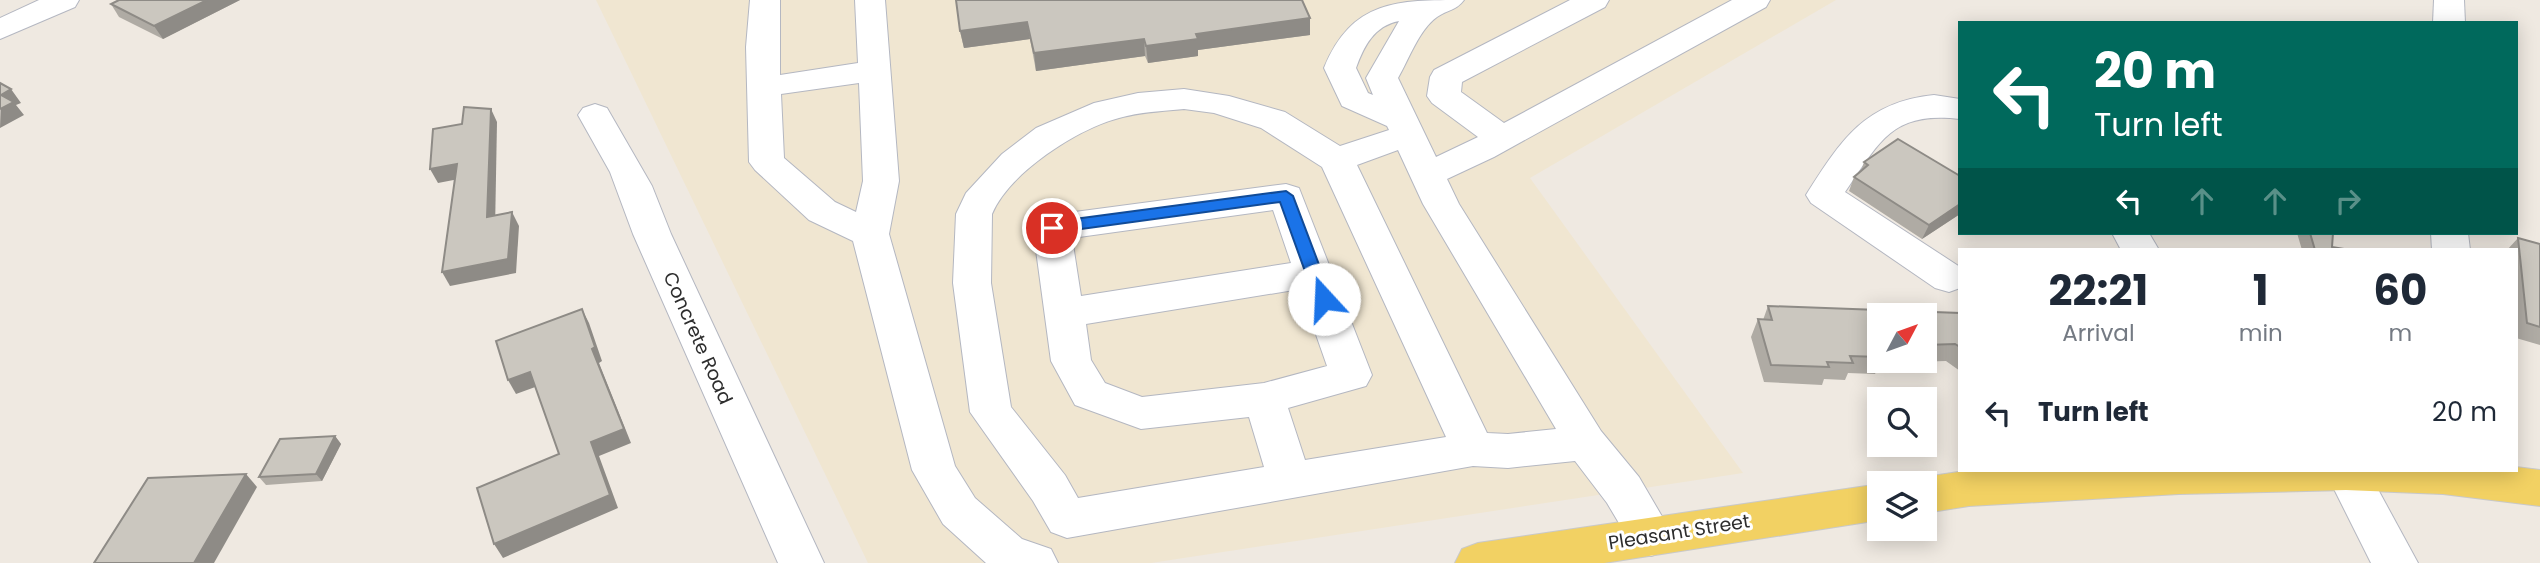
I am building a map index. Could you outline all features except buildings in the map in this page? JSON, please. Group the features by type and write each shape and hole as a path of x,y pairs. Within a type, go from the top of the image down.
{"main road":[{"path":"1937,493 1969,488 2211,473 2346,472 2488,476 2540,488"},
{"name":"Pleasant Street","path":"1503,561 1867,504"}],"street":[{"path":"0,30 64,0"},
{"path":"765,0 762,47 767,162 822,211 870,234"},
{"path":"870,0 881,181 870,234 934,470 958,511 1006,553 1035,563"},
{"path":"1502,138 1444,96 1446,77 1594,0"},
{"path":"1429,174 1502,138 1755,0"},
{"path":"2449,0 2449,21"},
{"path":"1405,127 1354,99 1340,68 1348,43 1377,16 1400,10 1437,6"},
{"path":"1437,6 1411,27 1382,78 1441,204 1586,443 1623,490 1651,537"},
{"path":"763,87 874,71"},
{"path":"1473,449 1337,160 1273,120 1217,103 1184,99 1138,103 1106,110 1048,136 1014,162 979,202 974,215 972,283 991,412 1049,488 1067,519 1473,449 1508,451 1586,443"},
{"path":"1949,278 1824,195 1873,128 1900,110 1945,106 1958,109"},
{"name":"Concrete Road","path":"594,115 626,164 638,190 652,234 769,498 802,563"},
{"path":"1337,160 1368,148 1405,127"},
{"path":"1286,196 1314,273 1351,375 1264,399 1141,413 1090,394 1071,361 1052,228 1286,196"},
{"path":"1064,313 1314,273"},
{"path":"1264,399 1290,480"},
{"path":"2346,472 2395,563"}],"shaded area":[{"path":"596,0 1836,0 1530,178 1743,473 1151,563 868,563"}],"route":[{"path":"1052,228 1286,196 1324,299"}]}
